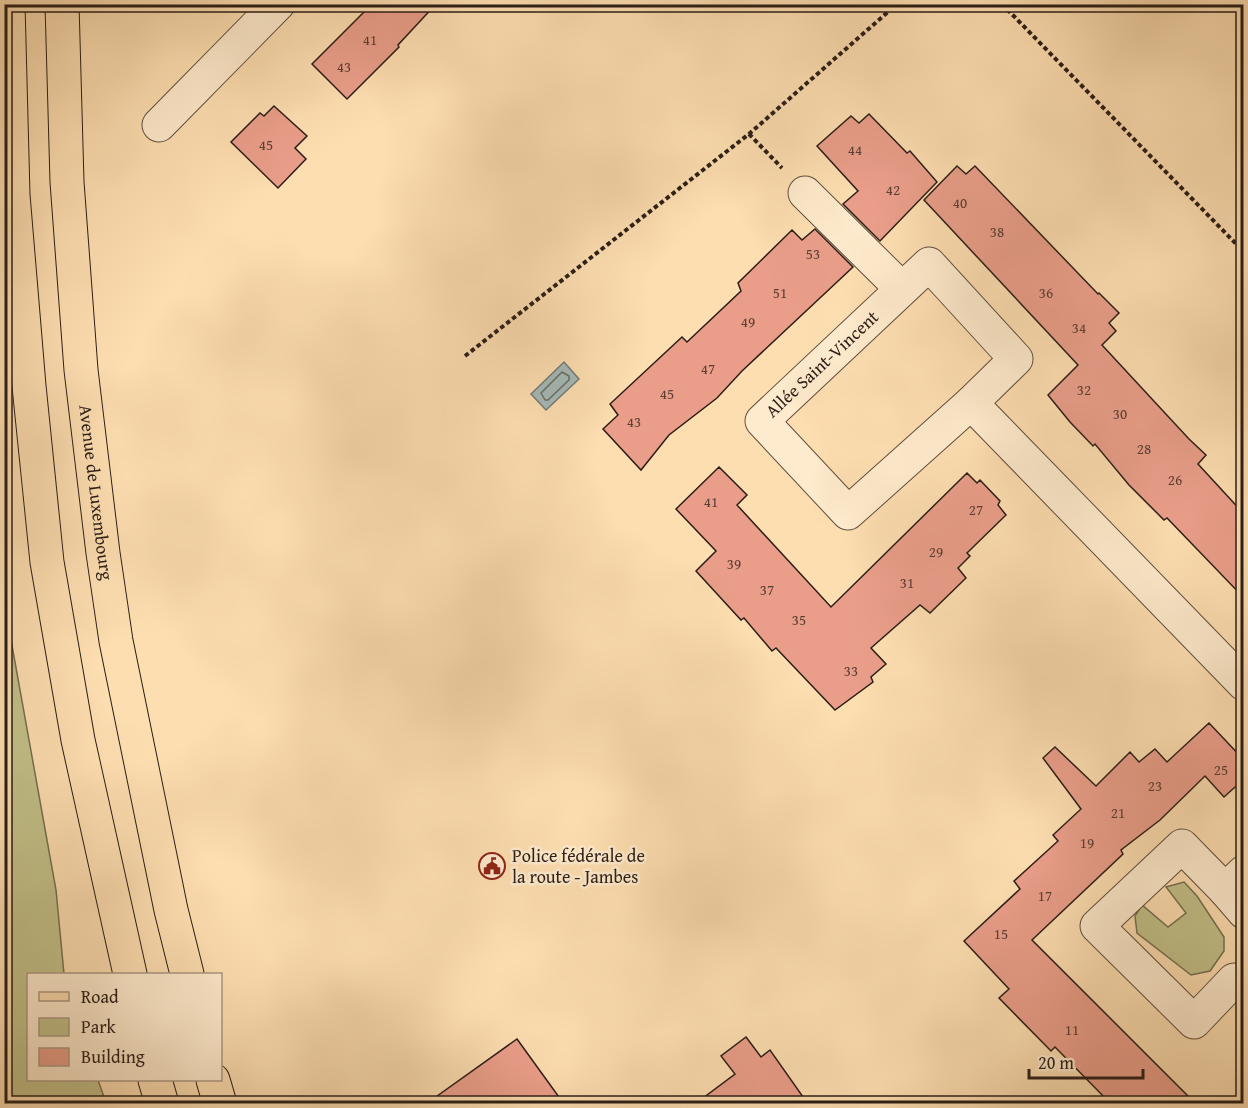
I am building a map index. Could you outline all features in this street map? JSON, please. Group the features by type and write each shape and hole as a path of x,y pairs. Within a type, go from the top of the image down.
{"main road":[{"path":"8,4 13,195 47,562 78,740 130,973"},
{"name":"Avenue de Luxembourg","path":"62,4 67,182 81,370 103,553 116,640 171,910 187,973"},
{"path":"155,1081 162,1104"},
{"path":"213,1081 220,1104"}],"street":[{"path":"159,125 278,4"},
{"path":"805,193 902,289"},
{"name":"Allée Saint-Vincent","path":"929,264 1016,359 971,403 848,513 762,421 929,264"},
{"path":"971,403 1244,684"},
{"path":"1237,891 1182,846 1097,926 1194,1022 1240,980"}],"path":[{"path":"465,356 749,134 897,4"},
{"path":"1002,4 1244,252"},
{"path":"749,134 805,193"}],"green space":[{"path":"4,601 56,890 64,973 27,973 27,1081 98,1081 106,1103 5,1103"},
{"path":"1184,882 1197,896 1224,937 1224,951 1210,971 1191,975 1137,933 1135,916 1142,905 1168,927 1186,913 1166,887"}],"water":[{"path":"564,362 579,379 546,410 531,394"}],"building":[{"path":"372,4 436,4 398,45 399,47 347,99 312,64"},
{"path":"274,106 307,136 295,148 306,159 278,188 231,142 260,113 264,116"},
{"path":"869,114 907,153 910,151 937,182 880,241 843,204 858,191 817,146 851,116 859,123"},
{"path":"957,166 966,174 975,166 1119,313 1109,323 1116,331 1102,345 1206,455 1198,464 1244,514 1244,598 1167,518 1164,520 1129,485 1095,444 1093,446 1048,395 1078,365 924,200"},
{"path":"815,229 853,267 742,371 717,398 669,435 641,470 603,429 618,415 610,404 682,337 687,342 741,291 738,283 792,230 802,240"},
{"path":"719,467 747,495 737,505 831,607 967,473 977,483 980,480 1000,501 998,505 1006,515 967,553 970,556 958,568 966,578 930,613 920,605 871,648 886,664 871,677 873,682 835,710 776,648 772,651 744,618 741,620 696,571 716,551 676,509"},
{"path":"1209,723 1244,760 1244,779 1224,797 1205,776 1160,820 1121,850 1123,854 1032,940 1196,1104 1111,1104 1055,1047 1051,1051 999,998 1009,989 964,941 1020,889 1014,881 1058,841 1053,835 1081,809 1043,758 1055,747 1096,786 1130,752 1139,762 1155,749 1167,762"},
{"path":"746,1037 761,1057 770,1050 808,1104 695,1104 735,1074 721,1056"},
{"path":"517,1039 564,1104 426,1104"}],"place":[{"name":"Police fédérale de la route - Jambes","path":"492,866"}]}
